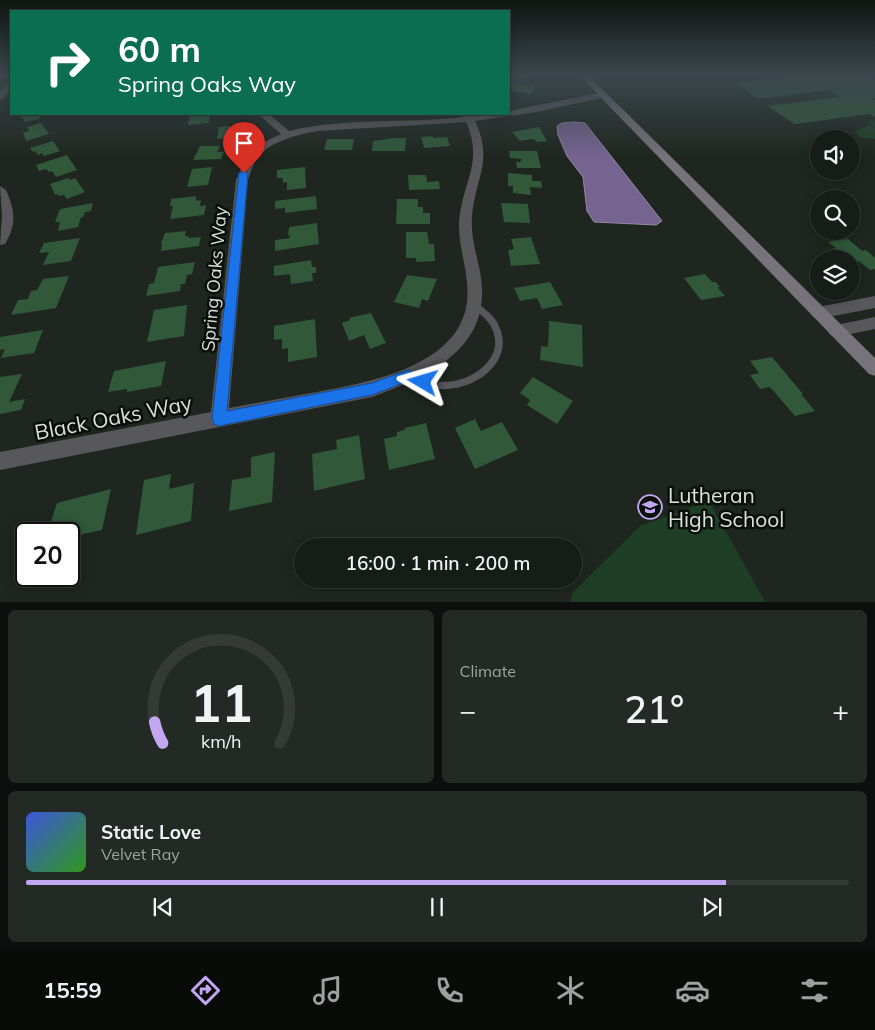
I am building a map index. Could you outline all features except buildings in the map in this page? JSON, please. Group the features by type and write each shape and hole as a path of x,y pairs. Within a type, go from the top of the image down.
{"main road":[{"path":"610,102 875,369"}],"street":[{"name":"Spring Oaks Way","path":"510,114 568,102"},
{"path":"265,115 288,135"},
{"name":"Spring Oaks Way","path":"219,419 242,177 249,162 270,144 288,135 320,126 343,124 419,124 468,116 489,115"},
{"path":"468,116 478,138 480,154 465,222 475,288 475,306"},
{"path":"0,190 9,216 8,224 0,241"},
{"path":"818,313 875,302"},
{"name":"Black Oaks Way","path":"0,461 372,389 425,368 446,352 466,326 475,306"},
{"path":"836,331 875,323"}],"lane":[{"path":"408,376 433,385 450,386 476,378 490,367 498,347 497,331 488,315 475,306"}],"green space":[{"path":"869,121 875,121 875,139 862,138 860,137 860,130 857,130 868,126"},
{"path":"709,501 765,602 570,602 573,592 577,588 582,588 582,583 640,526"}],"shaded area":[{"path":"562,123 585,123 662,221 656,225 594,222 587,211 583,177 567,156 558,135 557,126"}],"place":[{"name":"Lutheran High School","path":"650,507"}],"route":[{"path":"244,173 219,419 372,389 408,376 423,382"}]}
